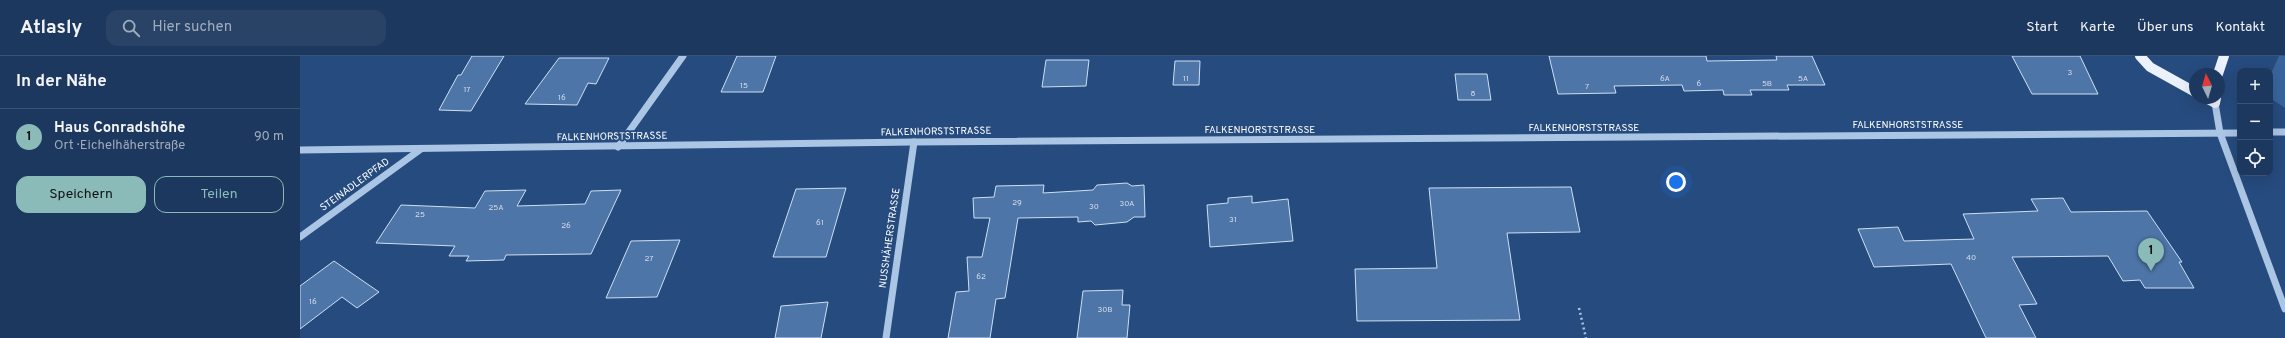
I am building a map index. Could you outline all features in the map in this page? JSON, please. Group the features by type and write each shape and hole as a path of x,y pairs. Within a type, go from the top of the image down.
{"main road":[{"path":"2140,56 2150,67 2189,89"},
{"path":"2220,68 2224,56"}],"street":[{"path":"618,147 683,56"},
{"path":"2215,104 2220,133 2285,310"},
{"path":"2273,132 2285,132"},
{"name":"FALKENHORSTSTRASSE","path":"300,150 914,142 2237,133"},
{"name":"NUSSHÄHERSTRASSE","path":"886,338 914,142"},
{"name":"STEINADLERPFAD","path":"300,237 421,149"}],"path":[{"path":"1579,308 1586,338"}],"shaded area":[{"path":"2279,56 2285,56 2285,108 2273,100 2273,69"}],"building":[{"path":"472,56 504,56 471,111 439,110 458,75 461,75"},
{"path":"737,56 776,56 763,92 721,92"},
{"path":"1549,56 1706,56 1707,61 1777,60 1776,56 1812,56 1825,85 1787,85 1789,90 1750,90 1752,95 1724,95 1723,90 1684,91 1682,85 1614,86 1616,93 1558,94"},
{"path":"2012,56 2080,56 2098,94 2032,94"},
{"path":"559,58 609,58 596,84 588,83 577,105 525,104"},
{"path":"1046,60 1089,60 1086,86 1042,87"},
{"path":"1175,61 1200,61 1199,85 1173,85"},
{"path":"1455,74 1487,74 1491,100 1458,100"},
{"path":"1127,183 1132,186 1144,185 1145,217 1134,217 1127,222 1095,225 1091,221 1078,222 1078,217 1018,218 1005,298 996,299 990,338 948,338 956,292 969,291 967,257 982,257 990,218 974,218 973,198 994,197 996,186 1044,185 1043,193 1093,190 1097,185"},
{"path":"1571,187 1580,232 1507,233 1520,320 1357,321 1355,269 1437,268 1429,188"},
{"path":"846,188 826,257 773,257 796,189"},
{"path":"526,190 517,206 585,204 591,191 621,190 591,254 506,255 504,260 466,261 469,256 449,256 455,246 376,243 401,205 475,208 485,191"},
{"path":"1252,196 1252,203 1288,199 1293,241 1210,247 1207,205 1228,203 1228,198"},
{"path":"2063,198 2071,212 2147,211 2182,262 2179,262 2194,288 2145,288 2140,280 2123,281 2108,256 2012,257 2037,304 2019,305 2036,338 1986,338 1951,264 1874,267 1858,229 1898,227 1904,241 1974,239 1963,214 2038,211 2031,199"},
{"path":"680,240 657,297 606,298 631,241"},
{"path":"334,261 379,292 357,308 342,297 300,329 300,286"},
{"path":"1123,290 1122,305 1130,305 1127,338 1077,338 1083,291"},
{"path":"828,302 821,338 775,338 781,306"}],"place":[{"name":"Haus Conradshöhe","path":"2151,271"}]}
